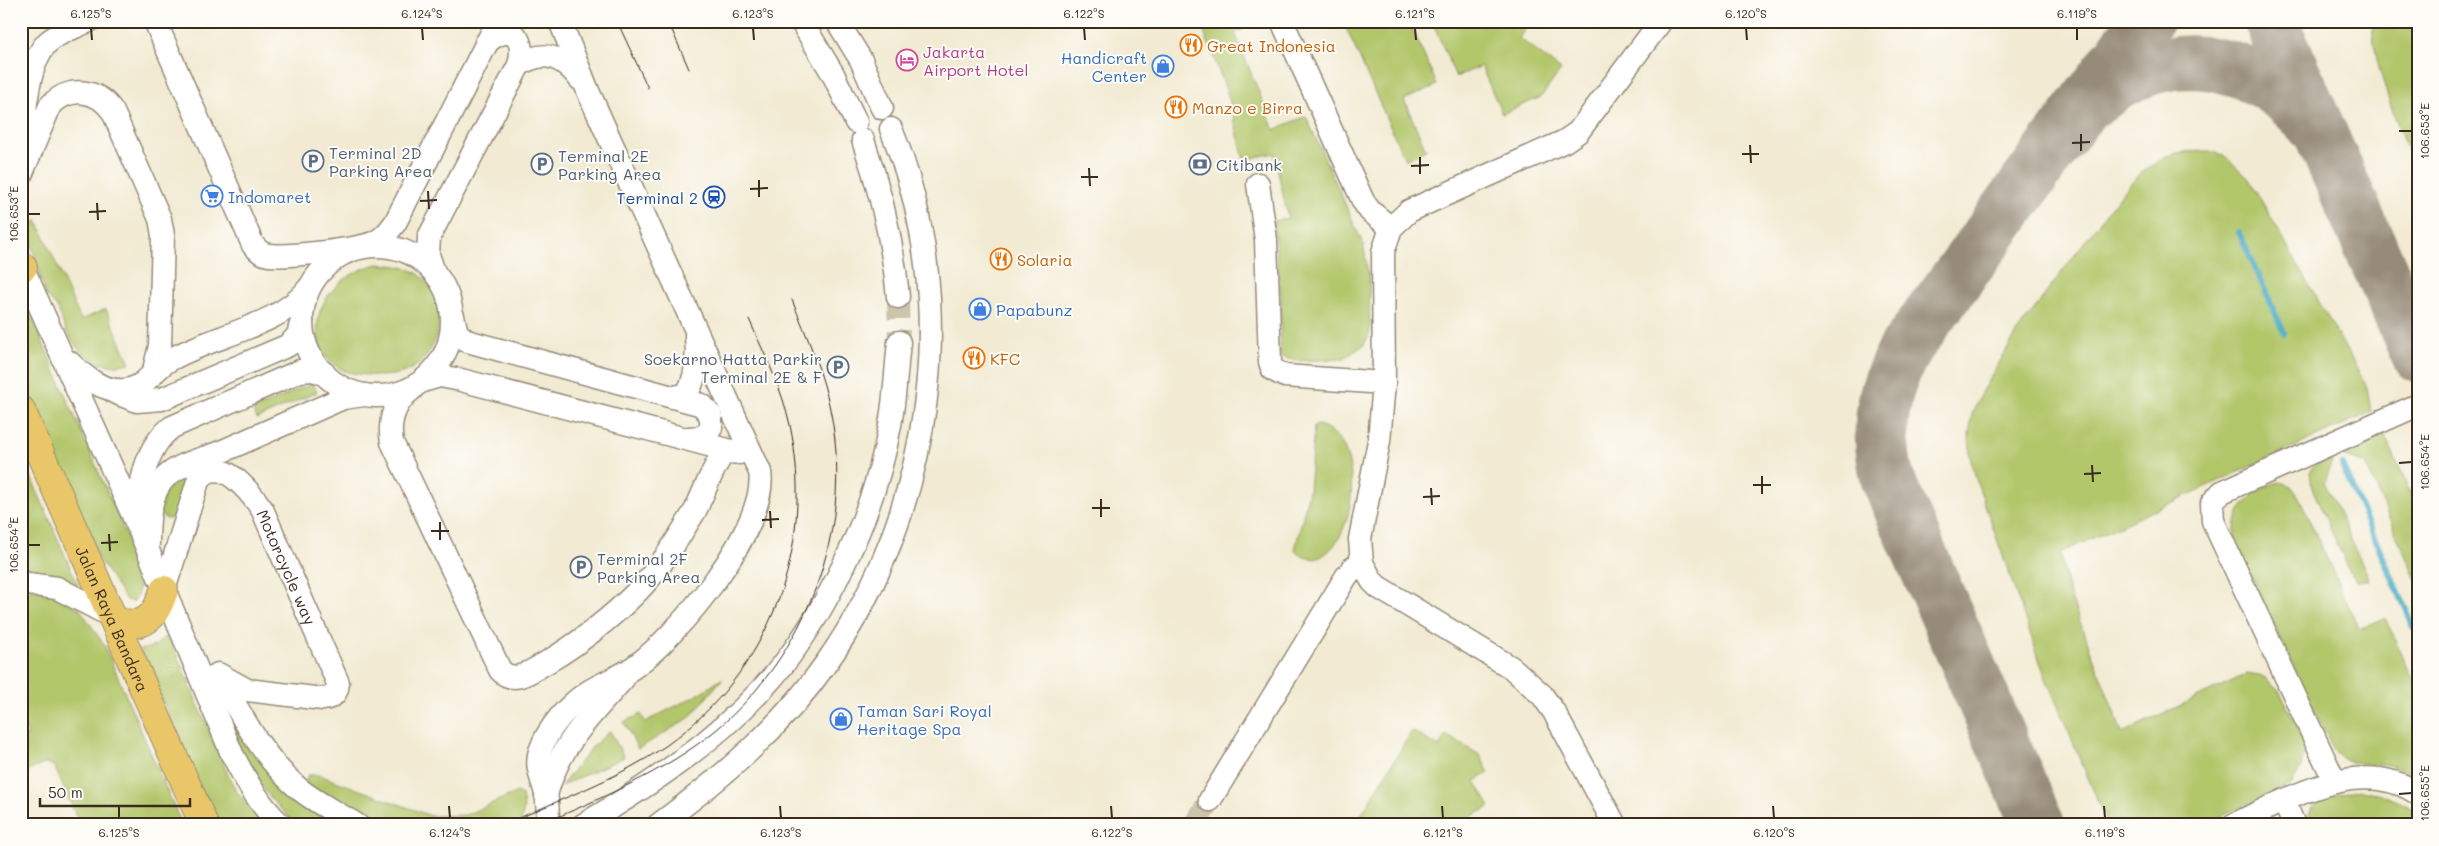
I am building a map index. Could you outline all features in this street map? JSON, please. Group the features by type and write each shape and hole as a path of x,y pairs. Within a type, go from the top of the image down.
{"main road":[{"name":"Jalan Raya Bandara","path":"21,410 204,825"},
{"path":"114,619 133,624 149,619 158,609 164,590"}],"street":[{"path":"21,171 27,97 37,58 55,37 89,21"},
{"path":"156,21 253,245 259,252 277,255 378,246 398,248 418,256 435,272"},
{"path":"105,388 131,389 141,386 168,360 288,309 312,284 324,268 339,256 385,236 395,223 498,21"},
{"path":"548,825 546,795 538,770 538,762 549,733 565,712 579,699 634,666 670,634 697,604 719,576 739,543 761,489 757,466 588,91 560,21"},
{"path":"800,21 833,74 860,131 886,214 894,258 898,297"},
{"path":"658,825 697,797 732,768 764,737 801,696 827,662 852,623 877,574 903,512 926,403 929,349 928,289 923,245 912,191 887,119 861,60 837,21"},
{"path":"1282,21 1363,201 1370,211 1391,228"},
{"path":"1615,825 1554,712 1527,679 1378,587 1372,581 1362,563 1360,545 1361,526 1379,441 1384,383 1383,252 1391,228 1409,211 1565,141 1578,132 1661,21"},
{"path":"486,44 499,34 506,33 514,36 520,41 522,48 519,65 429,237 428,255 447,293 457,333 467,341 702,405 711,416 712,422 708,433 697,439 688,438"},
{"path":"519,65 537,55 560,60 578,77 588,91"},
{"path":"21,175 50,106 56,100 76,92 87,92 98,96 106,102 113,112 160,218 163,235 160,346 153,374"},
{"path":"454,107 487,123"},
{"path":"1258,184 1266,240 1270,362 1273,370 1277,374 1285,376 1384,383"},
{"path":"22,263 144,540 232,754 249,786 276,820"},
{"path":"64,356 86,377 105,388 137,401 162,399 289,344 298,335 312,284"},
{"path":"452,316 451,339 444,356 395,407 390,424 392,442 500,670 508,677 514,678 548,662 579,642 633,594 661,564 703,496 718,460 727,453 736,452"},
{"path":"302,320 308,352 324,374 332,382 351,392 364,395"},
{"path":"673,397 685,395 691,386 696,356 696,330"},
{"path":"583,825 628,798 717,732 764,687 795,648 830,591 849,554 880,465 890,425 899,342"},
{"path":"144,540 139,502 144,470 164,433 172,427 300,371 312,370 324,374"},
{"path":"144,540 154,497 162,481 169,474 190,462 227,449 342,398 364,395 393,395 419,384 447,376 688,438 747,456 757,466"},
{"path":"587,412 598,376"},
{"path":"2335,782 2213,522 2212,503 2217,496 2231,488 2418,405"},
{"name":"Motorcycle way","path":"164,590 198,480 213,470 223,471 233,476 262,509 338,683 335,694 330,698 323,699 247,690 218,674"},
{"path":"1210,800 1346,577 1353,568 1362,563"},
{"path":"22,581 57,588 114,619"},
{"path":"164,590 218,674 249,729 277,767 299,789 357,825"},
{"path":"2233,825 2284,801 2335,782 2365,778 2381,779 2418,794"},
{"path":"613,825 618,807 628,798"},
{"path":"2284,801 2294,825"}],"green space":[{"path":"1208,21 1262,21 1235,33 1274,130 1306,116 1363,244 1369,277 1370,332 1364,345 1343,359 1295,361 1280,356 1281,298 1273,221 1288,218 1274,153 1244,160 1229,98 1201,24"},
{"path":"1343,21 1409,21 1437,85 1404,100 1426,150 1405,160"},
{"path":"1432,21 1531,21 1519,38 1561,70 1541,97 1502,114 1481,66 1456,77"},
{"path":"2372,21 2418,21 2418,180 2377,60"},
{"path":"2210,151 2224,155 2249,179 2367,386 2371,412 2060,553 2069,593 2122,733 2247,674 2264,677 2279,690 2302,737 2304,750 2301,768 2291,785 2202,825 2108,825 2045,676 1977,482 1970,456 1969,434 1972,414 1982,391 2020,328 2116,200 2140,174 2164,157 2181,152"},
{"path":"37,220 81,320 106,309 130,363 113,366 98,363 79,350 66,331 57,307 46,296 28,233"},
{"path":"378,264 411,270 421,276 430,286 439,310 439,324 436,337 431,349 423,360 408,371 385,376 349,373 332,363 322,350 317,328 319,315 331,292 341,282 352,274"},
{"path":"21,301 27,306 137,561 139,588 133,602 126,600 97,556 21,383"},
{"path":"313,383 317,392 257,419 253,410"},
{"path":"1318,425 1334,433 1344,449 1350,469 1351,491 1348,514 1341,534 1330,550 1315,559 1298,554 1295,550 1309,491 1314,426"},
{"path":"2384,434 2418,510 2418,585 2366,464 2345,457 2343,453"},
{"path":"21,454 81,592 27,575 21,562"},
{"path":"2330,457 2332,461 2324,482 2370,580 2356,581 2352,577 2312,488 2310,472 2315,465"},
{"path":"184,477 187,485 178,517 167,519 160,515 165,489"},
{"path":"2280,482 2291,486 2298,495 2359,629 2385,618 2418,690 2418,777 2388,765 2352,762 2340,756 2333,749 2238,548 2235,526 2243,506 2259,491 2269,485"},
{"path":"41,588 80,609 104,645 182,825 80,825 54,766 46,763 21,774 21,738 28,735 21,719 21,592"},
{"path":"168,634 236,791 265,825 217,825 140,650 155,646"},
{"path":"723,678 689,718 638,749 624,722 641,714 645,722 699,694"},
{"path":"223,706 251,752 292,797 332,825 298,825 283,812 260,785 243,757"},
{"path":"610,731 624,757 561,786 594,745"},
{"path":"1412,731 1439,747 1446,735 1480,755 1489,773 1475,781 1490,807 1454,825 1355,825"},
{"path":"308,775 319,775 431,816 466,815 517,792 522,795 524,808 520,825 379,825 365,820 305,785"},
{"path":"2361,790 2390,798 2416,811 2418,825 2307,825 2309,815 2319,802 2334,795"}],"waterway":[{"path":"2239,232 2284,333"},
{"path":"2342,465 2418,636"}],"taxiway":[{"path":"2038,825 1888,480 1882,444 1883,410 1892,377 1908,345 2146,21"},
{"path":"2271,21 2418,355"},
{"path":"2096,99 2123,80 2151,68 2180,63 2209,64 2238,70 2265,83 2290,101 2312,124"}],"tunnel":[{"path":"898,297 899,342"},
{"path":"1194,825 1210,800"}],"tram line":[{"path":"617,21 648,88"},
{"path":"668,21 689,69"},
{"path":"540,825 631,784 675,759 716,730 748,699 775,665 798,627 816,587 828,545 835,502 836,458 828,399 815,356 792,300"},
{"path":"504,825 608,779 667,745 703,715 733,681 758,644 777,604 790,561 796,517 796,472 787,411 749,319"}],"place":[{"name":"Great Indonesia","path":"1191,45"},
{"name":"Jakarta Airport Hotel","path":"907,60"},
{"name":"Handicraft Center","path":"1163,66"},
{"name":"Manzo e Birra","path":"1176,107"},
{"name":"Terminal 2D Parking Area","path":"313,161"},
{"name":"Terminal 2E Parking Area","path":"542,164"},
{"name":"Citibank","path":"1200,164"},
{"name":"Indomaret","path":"212,196"},
{"name":"Terminal 2","path":"714,197"},
{"name":"Solaria","path":"1001,259"},
{"name":"Papabunz","path":"980,309"},
{"name":"KFC","path":"974,358"},
{"name":"Soekarno Hatta Parkir Terminal 2E & F","path":"838,367"},
{"name":"Terminal 2F Parking Area","path":"581,567"},
{"name":"Taman Sari Royal Heritage Spa","path":"841,719"}]}
